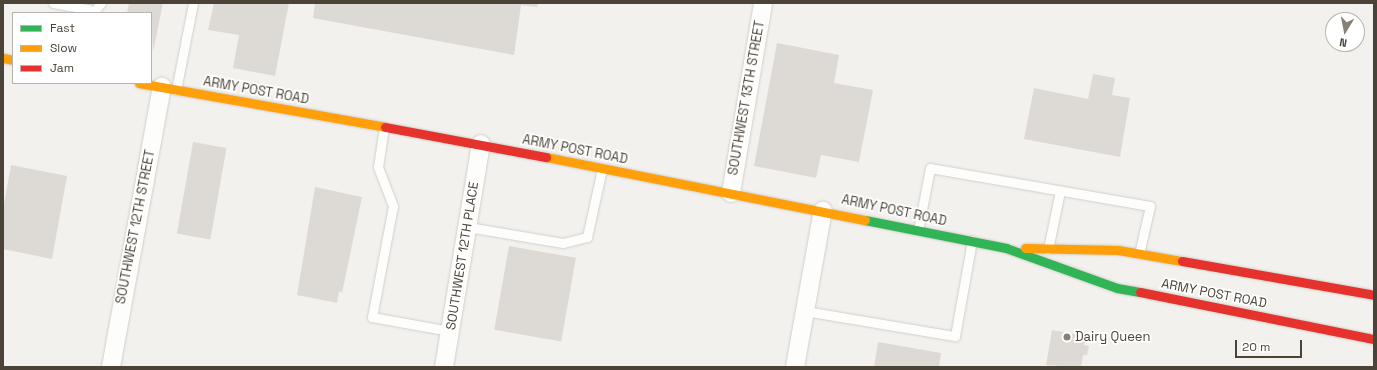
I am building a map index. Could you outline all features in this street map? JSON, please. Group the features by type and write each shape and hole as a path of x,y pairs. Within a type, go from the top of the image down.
{"main road":[{"name":"ARMY POST ROAD","path":"144,84 481,144 602,169 823,210 972,240 1006,248 1117,288 1374,339"},
{"name":"ARMY POST ROAD","path":"1006,248 1118,250 1374,295"}],"street":[{"name":"SOUTHWEST 13TH STREET","path":"731,193 763,3"},
{"name":"SOUTHWEST 12TH STREET","path":"111,367 169,89"},
{"name":"SOUTHWEST 12TH PLACE","path":"444,367 481,144"},
{"path":"795,367 823,210"}],"lane":[{"path":"53,3 93,12 101,3"},
{"path":"169,89 193,3"},
{"path":"384,127 378,167 392,206 372,317 450,330"},
{"path":"918,230 930,168 1150,206 1139,254"},
{"path":"468,227 563,243 587,237 602,169"},
{"path":"1045,262 1060,191"},
{"path":"805,311 955,336 972,240"}],"building":[{"path":"129,3 163,3 153,52 152,12 127,12"},
{"path":"214,3 289,3 275,76 233,68 239,35 208,30"},
{"path":"315,3 538,3 537,7 521,5 514,55 313,18"},
{"path":"777,43 839,55 834,83 873,90 859,162 821,155 816,178 754,166"},
{"path":"1093,74 1115,78 1112,95 1130,98 1120,157 1024,139 1034,88 1088,99"},
{"path":"193,142 226,148 210,239 177,234"},
{"path":"11,165 67,176 52,259 3,249 3,210"},
{"path":"315,187 362,197 342,293 339,291 337,303 297,295"},
{"path":"509,246 576,258 561,342 494,330"},
{"path":"1052,330 1086,336 1084,345 1089,346 1087,355 1083,355 1081,367 1046,365"},
{"path":"878,342 941,353 939,367 874,367"}],"traffic: fast":[{"path":"865,220 1006,248 1117,288 1140,292"}],"traffic: slow":[{"path":"3,58 12,60"},
{"path":"145,84 385,127"},
{"path":"546,157 865,220"},
{"path":"1025,248 1118,250 1182,261"}],"traffic: jam":[{"path":"385,127 546,157"},
{"path":"1182,261 1374,295"},
{"path":"1140,292 1374,339"}],"place":[{"name":"Dairy Queen","path":"1067,337"}]}
